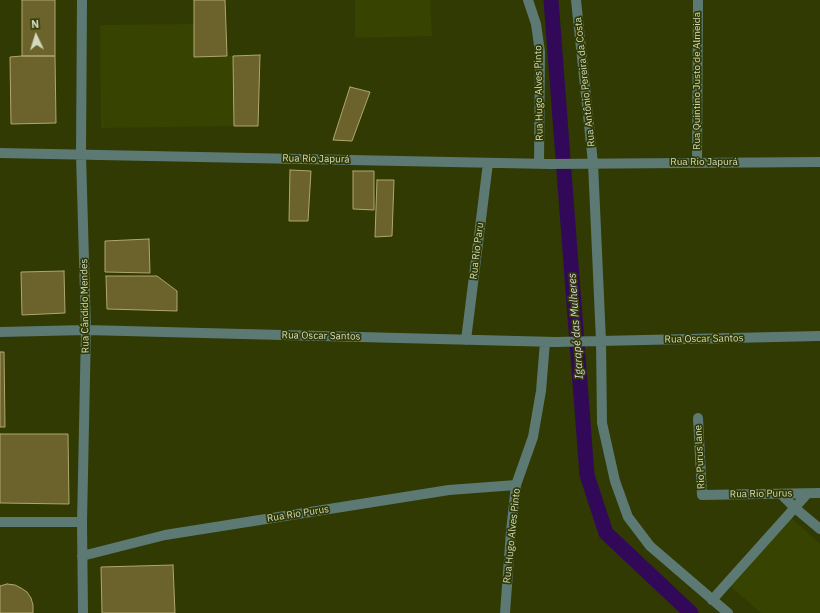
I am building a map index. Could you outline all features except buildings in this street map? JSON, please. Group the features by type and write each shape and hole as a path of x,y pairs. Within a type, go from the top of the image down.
{"street":[{"name":"Rua Cândido Mendes","path":"82,0 81,155 86,330 82,522 82,613"},
{"name":"Rua Hugo Alves Pinto","path":"528,0 536,24 540,52 539,164"},
{"name":"Rua Antônio Pereira da Costa","path":"576,0 590,163 601,341 602,423 615,481 628,517 650,546 728,613"},
{"name":"Rua Quintino Justo de Almeida","path":"697,162 698,0"},
{"name":"Rua Rio Japurá","path":"0,153 539,164 820,162"},
{"name":"Rua Rio Paru","path":"466,340 488,163"},
{"name":"Rua Oscar Santos","path":"0,332 86,330 545,342 820,336"},
{"name":"Rua Hugo Alves Pinto","path":"505,613 516,484 534,437 541,391 545,342"},
{"name":"Rio Purus lane","path":"698,418 702,495"},
{"name":"Rua Rio Purus","path":"82,556 165,535 449,490 516,484"},
{"name":"Rua Rio Purus","path":"702,495 820,493"},
{"path":"781,494 820,529"},
{"path":"712,600 807,494"},
{"path":"0,522 82,522"}],"shaded area":[{"path":"355,0 430,0 432,36 355,38"},
{"path":"194,24 194,57 233,56 234,126 101,128 100,25"},
{"path":"788,515 820,544 820,613 761,613 727,583"}],"waterway":[{"name":"Igarapé das Mulheres","path":"551,0 587,475 606,533 691,613"}]}
